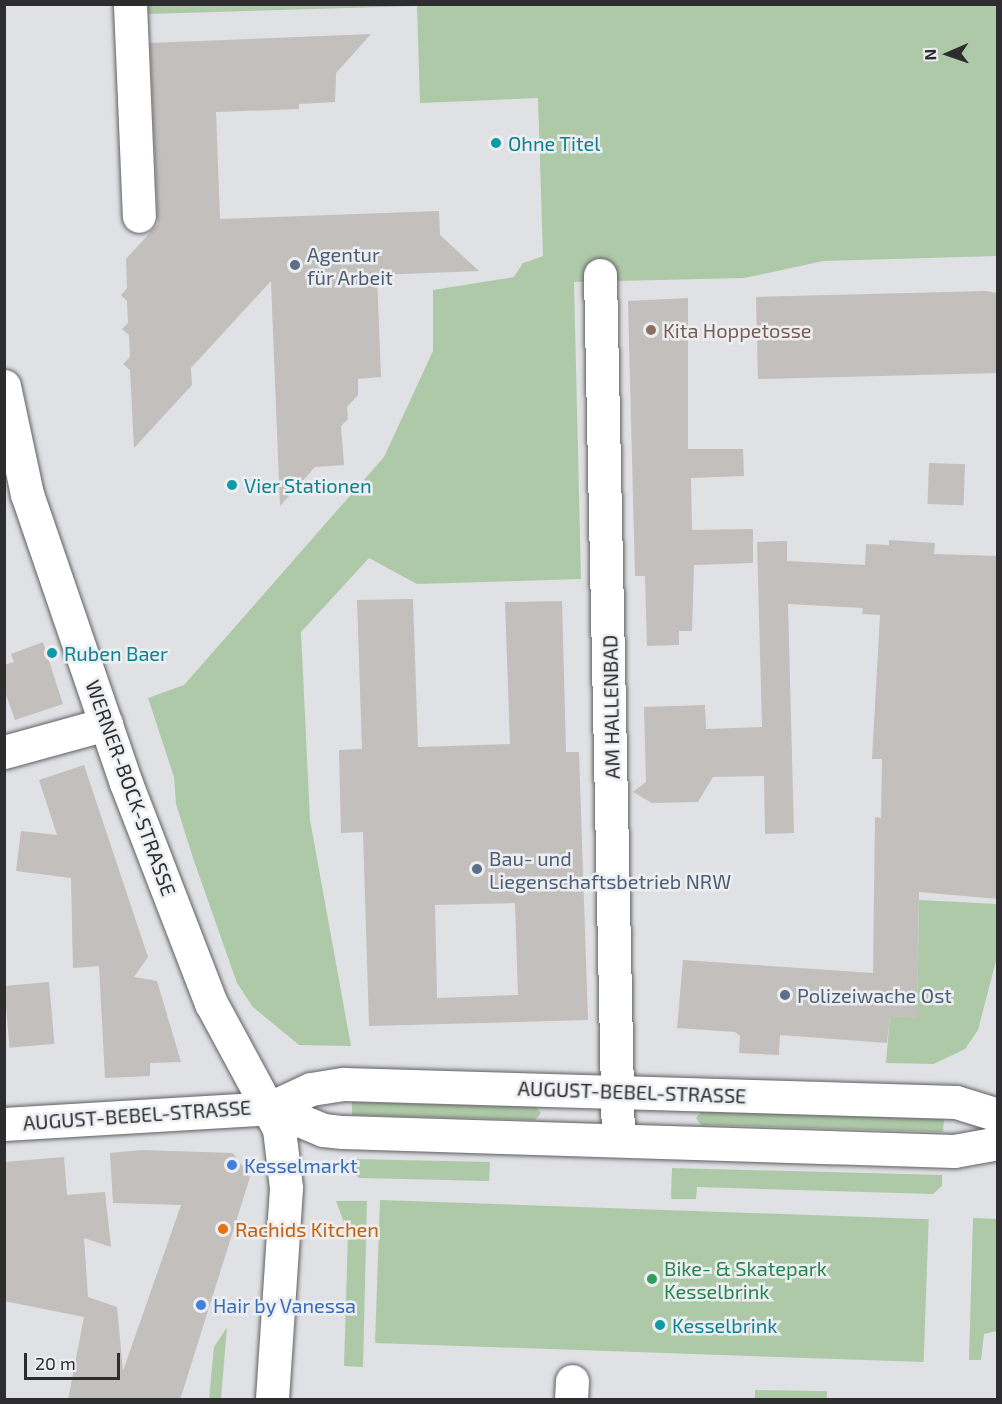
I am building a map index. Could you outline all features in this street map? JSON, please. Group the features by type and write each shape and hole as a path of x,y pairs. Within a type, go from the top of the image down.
{"street":[{"path":"130,4 139,216"},
{"name":"AM HALLENBAD","path":"600,275 620,1092 618,1140"},
{"name":"WERNER-BOCK-STRASSE","path":"4,386 27,494 106,724 211,1003 270,1107 283,1148 286,1188 272,1400"},
{"path":"4,752 106,724"},
{"name":"AUGUST-BEBEL-STRASSE","path":"4,1124 270,1107 310,1089 344,1084 956,1102 998,1115"},
{"path":"956,1102 998,1091"},
{"name":"AUGUST-BEBEL-STRASSE","path":"270,1107 323,1130 343,1132 954,1151 998,1143"}],"green space":[{"path":"148,5 997,5 997,256 823,261 744,278 574,282 581,579 417,584 369,558 301,632 310,820 351,1046 299,1045 253,1007 237,983 176,804 174,777 148,698 184,685 384,457 433,351 433,290 514,277 523,263 543,256 538,98 420,103 417,6 148,14"},
{"path":"919,900 997,904 997,957 978,1030 965,1049 934,1064 886,1063 890,1016 917,1017"},
{"path":"352,1102 536,1107 541,1113 535,1120 352,1115"},
{"path":"701,1112 944,1119 943,1132 701,1125 696,1118"},
{"path":"355,1159 490,1162 489,1181 359,1178 351,1171"},
{"path":"672,1168 942,1175 942,1186 933,1194 697,1187 696,1199 671,1199"},
{"name":"Bike- & Skatepark Kesselbrink","path":"380,1200 929,1219 924,1362 375,1343"},
{"path":"336,1201 367,1201 363,1367 344,1366 348,1233"},
{"path":"973,1218 997,1219 997,1331 984,1334 981,1360 969,1360"},
{"path":"227,1327 221,1399 209,1399 214,1347"},
{"path":"755,1390 827,1391 827,1400 755,1399"}],"building":[{"name":"Agentur für Arbeit","path":"371,34 336,73 335,102 299,104 299,109 216,112 220,219 439,211 440,235 479,271 377,275 381,377 358,379 358,395 347,407 348,419 341,426 344,465 315,467 280,506 271,281 191,368 192,385 134,448 130,370 123,364 130,357 129,335 122,329 128,323 127,301 121,295 127,288 126,259 158,224 150,43"},
{"path":"986,291 998,293 998,373 758,379 756,297"},
{"path":"688,298 688,449 743,449 744,476 691,478 692,530 753,529 753,563 694,565 692,631 679,631 679,645 647,646 645,576 635,576 628,301"},
{"path":"929,463 965,464 964,505 928,504"},
{"path":"889,540 935,543 934,554 998,556 998,899 919,892 917,1018 890,1016 887,1043 780,1035 779,1055 739,1053 740,1036 735,1032 677,1028 683,960 873,973 875,817 881,818 882,759 872,759 880,615 862,614 863,608 788,604 794,833 765,834 764,776 713,777 698,802 652,803 633,792 646,782 644,707 705,705 706,729 762,727 757,542 787,541 787,561 865,565 866,544 889,545"},
{"path":"413,599 418,747 510,744 505,602 562,601 566,752 579,752 588,1020 369,1026 363,832 341,833 339,750 362,749 357,600","holes":["515,903 518,995 437,998 435,905"]},
{"path":"43,642 63,704 15,720 4,689 4,665 14,662 11,654"},
{"path":"84,765 148,957 134,977 157,981 181,1062 150,1063 150,1076 105,1078 99,966 73,968 71,878 16,871 21,831 57,835 39,780"},
{"path":"49,982 54,1044 10,1048 4,986"},
{"path":"142,1150 233,1153 250,1177 180,1400 68,1400 84,1317 4,1301 4,1162 64,1157 67,1195 105,1192 111,1247 84,1238 88,1297 117,1307 123,1371 181,1205 113,1203 110,1153"}],"place":[{"name":"Ohne Titel","path":"496,143"},
{"name":"Agentur für Arbeit","path":"295,265"},
{"name":"Kita Hoppetosse","path":"651,330"},
{"name":"Vier Stationen","path":"232,485"},
{"name":"Ruben Baer","path":"52,653"},
{"name":"Bau- und Liegenschaftsbetrieb NRW","path":"477,869"},
{"name":"Polizeiwache Ost","path":"785,995"},
{"name":"Kesselmarkt","path":"232,1165"},
{"name":"Rachids Kitchen","path":"223,1229"},
{"name":"Bike- & Skatepark Kesselbrink","path":"652,1279"},
{"name":"Hair by Vanessa","path":"201,1305"},
{"name":"Kesselbrink","path":"660,1325"}]}
